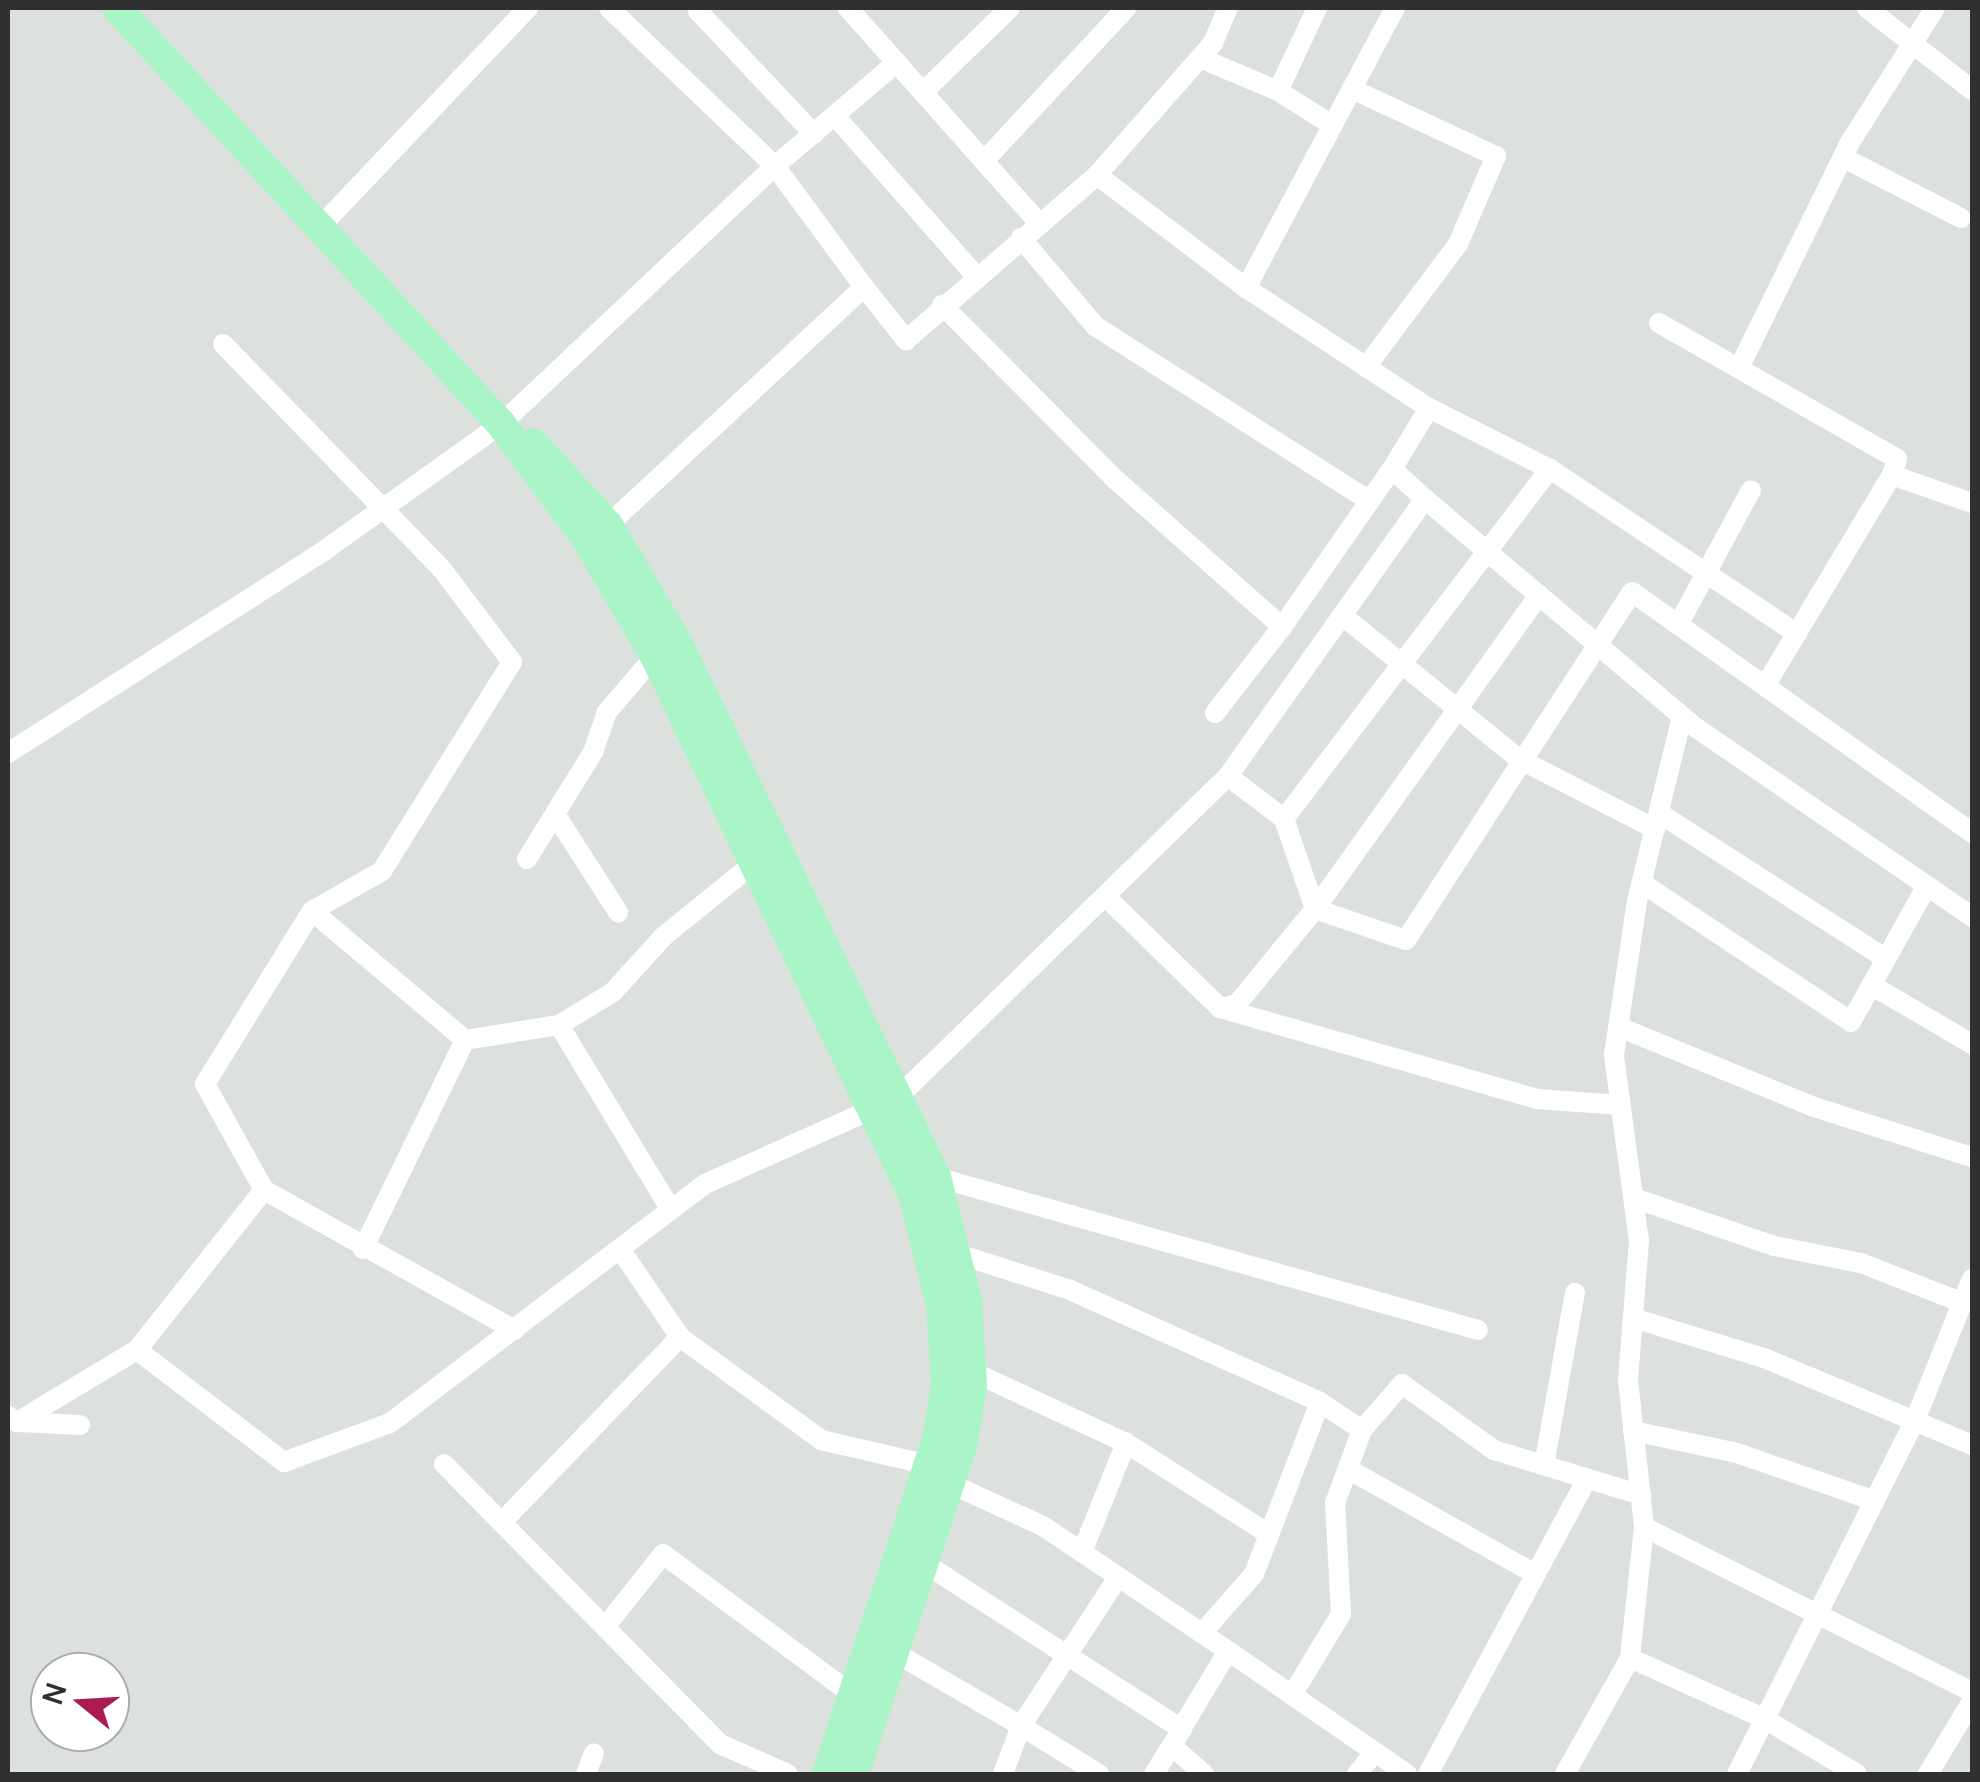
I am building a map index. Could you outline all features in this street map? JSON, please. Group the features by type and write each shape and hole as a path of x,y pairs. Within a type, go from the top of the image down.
{"main road":[{"path":"117,8 501,424 587,540 655,656 753,864 833,1002 886,1104 936,1177 967,1300 971,1371 964,1442 935,1474 826,1774"},
{"path":"501,424 529,439 608,525 678,644 833,1002"},
{"path":"854,1774 924,1563 946,1384 941,1304 886,1104"}],"street":[{"path":"320,228 528,8"},
{"path":"609,8 775,166 906,340 1097,174 1200,58 1228,8"},
{"path":"848,8 1040,223"},
{"path":"923,92 1010,8"},
{"path":"984,161 1126,8"},
{"path":"1278,91 1317,8"},
{"path":"1246,288 1395,8"},
{"path":"1867,8 1972,90"},
{"path":"1739,368 1909,41 1935,8"},
{"path":"698,11 814,134"},
{"path":"1200,58 1258,88 1278,91 1332,126"},
{"path":"8,753 384,508 501,424 775,166 897,62"},
{"path":"1352,90 1496,156 1458,244 1366,367"},
{"path":"835,116 976,276"},
{"path":"1846,159 1961,218"},
{"path":"1097,174 1246,288 1428,408 1550,469 1796,634"},
{"path":"1022,238 1095,326 1370,500"},
{"path":"608,525 864,287"},
{"path":"942,305 1116,480 1282,627"},
{"path":"1658,324 1897,459 1892,475 1765,686"},
{"path":"222,344 441,568 512,662 382,870 312,911 205,1084 264,1190 363,1249 514,1330"},
{"path":"1215,713 1282,627 1392,469 1428,408"},
{"path":"1392,469 1682,717 1972,916"},
{"path":"1284,819 1398,660 1550,469"},
{"path":"1892,475 1972,503"},
{"path":"1678,625 1752,490"},
{"path":"137,1350 284,1462 390,1423 705,1184 886,1104 1228,776 1425,499"},
{"path":"1315,909 1406,940 1520,759 1600,648 1632,592 1972,833"},
{"path":"1220,1008 1236,1004 1315,909 1539,595"},
{"path":"1343,616 1520,759 1657,821 1886,958"},
{"path":"528,858 593,752 607,712 655,656"},
{"path":"1565,1774 1630,1658 1644,1527 1628,1380 1640,1241 1614,1055 1642,883 1682,717"},
{"path":"1228,776 1284,819 1315,909"},
{"path":"555,814 618,912"},
{"path":"312,911 465,1040 559,1025 613,992 664,936 753,864"},
{"path":"1642,883 1851,1022 1926,887"},
{"path":"1105,896 1220,1008 1537,1100 1621,1105"},
{"path":"1871,985 1972,1044"},
{"path":"559,1025 671,1210"},
{"path":"1618,1027 1814,1107 1972,1157"},
{"path":"363,1249 465,1040"},
{"path":"936,1177 1478,1330"},
{"path":"12,1419 137,1350 264,1190"},
{"path":"1634,1198 1774,1246 1860,1262 1963,1302"},
{"path":"620,1249 680,1336 820,1440 935,1474 1082,1552 1407,1774"},
{"path":"955,1254 1070,1290 1320,1402 1362,1430"},
{"path":"1738,1774 1916,1418 1972,1279"},
{"path":"1544,1465 1575,1293"},
{"path":"1633,1318 1764,1358 1916,1418 1972,1445"},
{"path":"502,1522 680,1336"},
{"path":"971,1371 1126,1443 1269,1534"},
{"path":"1292,1695 1340,1614 1335,1503 1362,1430 1402,1384 1494,1450 1641,1495"},
{"path":"1202,1633 1254,1574 1320,1402"},
{"path":"12,1419 80,1425"},
{"path":"1634,1431 1737,1453 1875,1500"},
{"path":"1082,1552 1126,1443"},
{"path":"444,1464 720,1744 788,1774"},
{"path":"1348,1469 1536,1574"},
{"path":"1428,1774 1587,1479"},
{"path":"1644,1527 1972,1692"},
{"path":"605,1627 663,1554 853,1695"},
{"path":"924,1563 1069,1656 1177,1738 1204,1774"},
{"path":"1003,1774 1021,1726 1118,1577"},
{"path":"1154,1774 1228,1651"},
{"path":"894,1652 1099,1774"},
{"path":"1630,1658 1765,1719 1856,1774"},
{"path":"1928,1774 1972,1702"},
{"path":"1358,1774 1375,1752"},
{"path":"586,1774 594,1753"}]}
